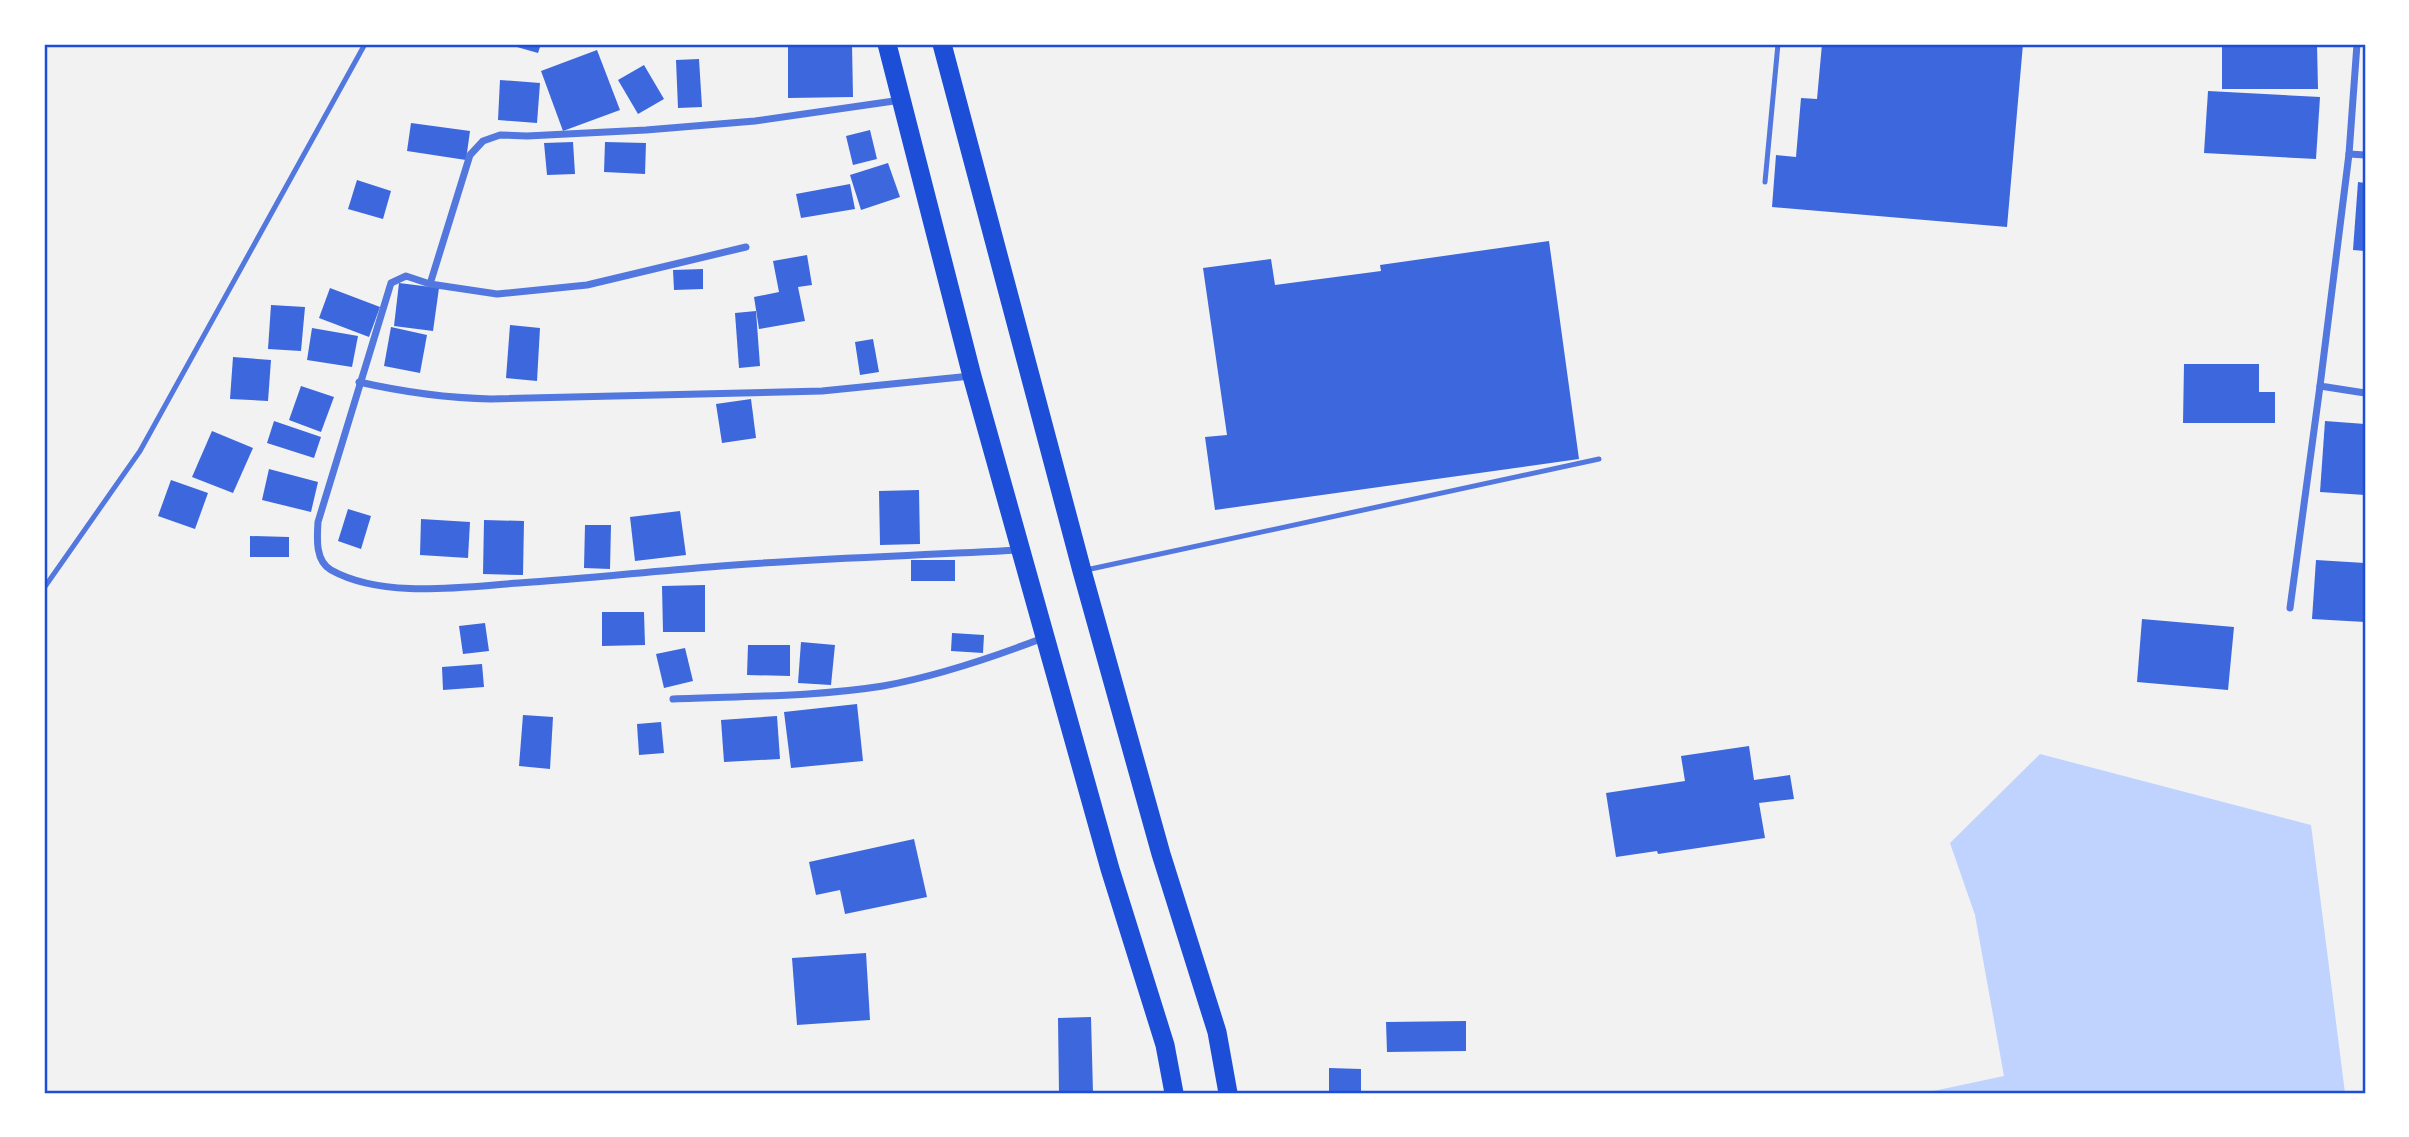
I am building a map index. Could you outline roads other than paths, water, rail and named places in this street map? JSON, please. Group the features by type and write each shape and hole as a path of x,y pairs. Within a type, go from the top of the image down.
{"highway":[{"path":"887,44 972,376 1110,869 1165,1045 1174,1093"},
{"path":"942,44 1082,571 1161,854 1217,1032 1228,1093"}],"street":[{"path":"2290,608 2349,154 2357,44"},
{"path":"430,284 470,155 483,141 500,135 646,131 755,121 901,100"},
{"path":"2349,154 2365,155"},
{"path":"746,247 586,285 498,294 430,284 406,276 391,283 317,522 317,547 329,569 362,581 406,588 461,587 711,567 1021,550"},
{"path":"359,382 430,396 491,399 822,391 972,376"},
{"path":"2320,386 2365,393"},
{"path":"673,699 807,694 883,686 975,664 1046,637"}],"lane":[{"path":"44,589 140,451 365,44"},
{"path":"1765,182 1778,44"},
{"path":"1082,571 1599,459"}],"water":[{"path":"2040,754 2311,825 2345,1093 1924,1093 2004,1076 1975,915 1950,843"}]}
